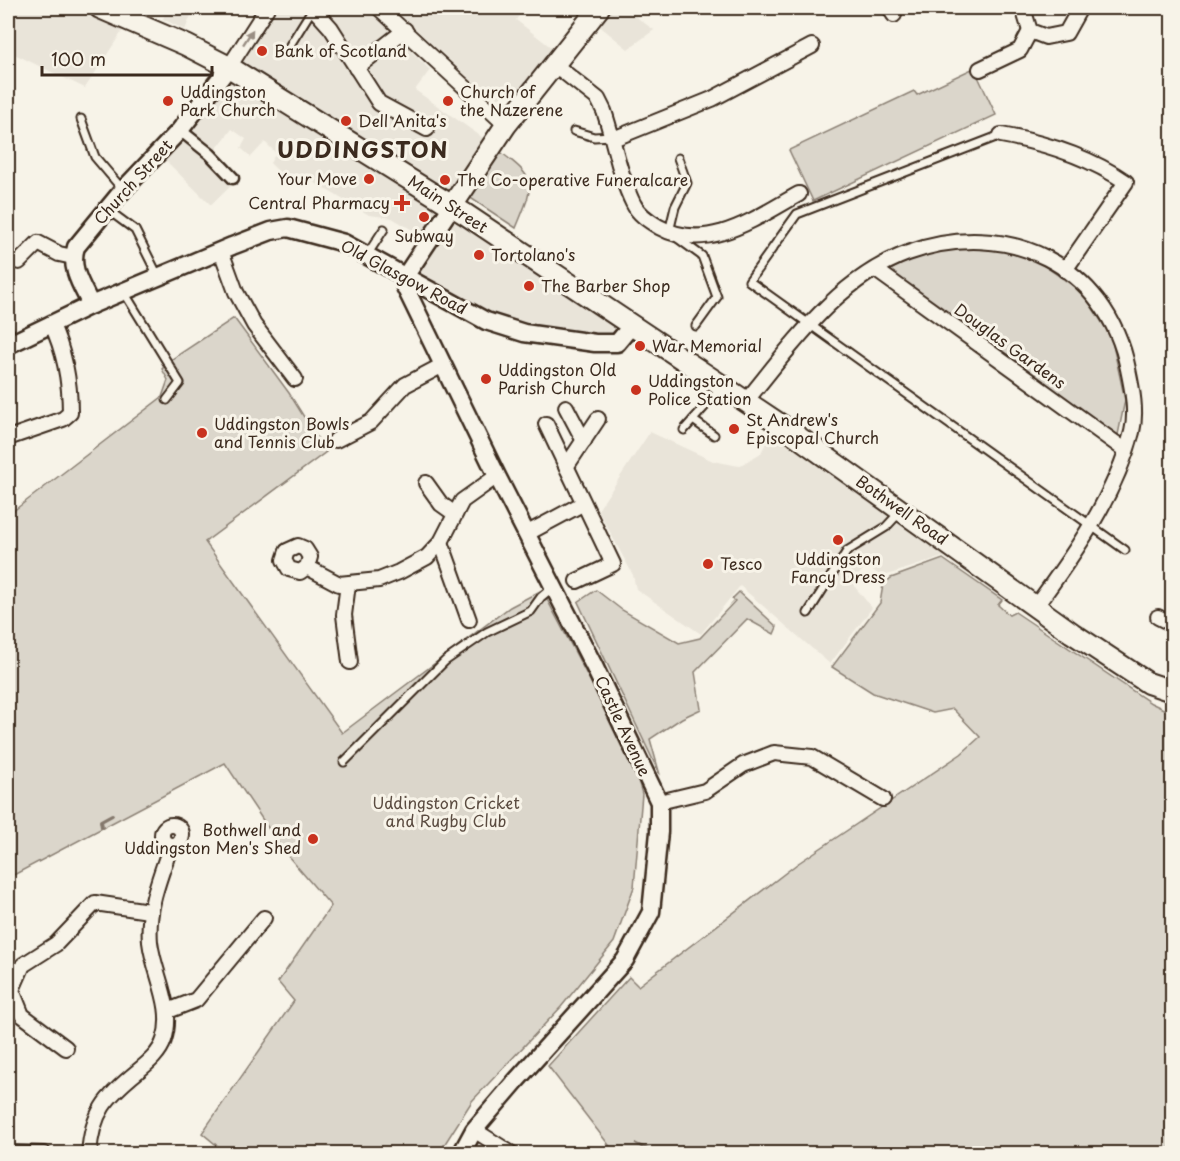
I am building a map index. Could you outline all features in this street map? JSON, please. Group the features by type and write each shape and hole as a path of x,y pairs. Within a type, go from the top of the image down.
{"main road":[{"name":"Main Street","path":"100,8 186,45 229,67 452,206 633,325"},
{"path":"452,206 506,125 599,8"},
{"name":"Bothwell Road","path":"633,325 902,510 1072,633 1148,683 1173,691"}],"street":[{"path":"229,67 267,8"},
{"path":"313,8 331,27 379,103 428,129"},
{"path":"379,8 506,125"},
{"path":"980,69 1020,50 1030,31 1023,8"},
{"path":"1030,31 1046,37 1066,33 1080,8"},
{"path":"356,68 405,30"},
{"path":"613,137 712,99 812,46"},
{"path":"555,65 598,99 613,137 633,204 646,220 669,232 698,238 727,233 799,195"},
{"name":"Church Street","path":"73,257 80,241 123,190 180,130 229,67"},
{"path":"180,130 210,154 232,178"},
{"path":"1001,135 1070,153 1096,163 1126,182 1065,270"},
{"path":"406,275 452,206"},
{"name":"Old Glasgow Road","path":"10,338 271,231 288,228 344,243 406,275 486,321 524,333 595,344 617,343 633,325"},
{"path":"746,401 809,323 845,290 906,254 948,241 997,242 1033,251 1065,270 1089,288 1109,316 1123,345 1133,393 1132,430 1091,524 1036,606"},
{"path":"19,262 38,243 59,254 73,257 74,269 92,305"},
{"path":"221,251 236,292 254,325 295,379"},
{"name":"Douglas Gardens","path":"876,270 1125,450"},
{"name":"Castle Avenue","path":"406,275 405,287 412,302 594,666 659,802 659,832 651,912 636,941 625,960 474,1130 461,1154"},
{"path":"412,302 434,291"},
{"path":"8,438 63,419 70,412 70,396 59,339 51,323"},
{"path":"334,439 371,422 405,385 443,365"},
{"path":"566,407 584,441"},
{"path":"566,467 598,419"},
{"path":"546,424 582,504 613,564 577,581"},
{"path":"307,567 328,580 348,584 379,580 399,572 427,557 441,542 467,496 497,476"},
{"path":"426,483 441,504 455,514"},
{"path":"526,534 582,504"},
{"path":"441,542 469,620"},
{"path":"348,584 344,615 350,662"},
{"path":"1158,617 1173,624"},
{"path":"659,802 705,791 743,765 774,753 812,757 882,799"},
{"path":"89,1154 91,1128 101,1106 117,1089 152,1060 164,1041 168,1011 150,944 149,910 171,845"},
{"path":"66,1048 22,1015 12,990 23,965 56,944 95,903 149,910"},
{"path":"168,1011 196,999 264,918"},
{"path":"474,1130 512,1154"},
{"path":"8,1153 44,1154"}],"lane":[{"path":"290,45 313,8"},
{"path":"81,119 94,157 123,190"},
{"path":"574,131 594,137 613,137"},
{"path":"1001,135 794,216 749,281 1125,550"},
{"path":"678,158 687,183 675,207 669,232 702,256 717,297 696,326"},
{"path":"107,209 135,230 160,278"},
{"path":"367,255 384,229"},
{"path":"124,292 180,383 167,400"},
{"path":"684,430 723,385"},
{"path":"693,420 714,435"},
{"path":"808,613 847,551 886,526 902,510"},
{"path":"344,762 445,661 487,632 531,611 541,597 553,587"}],"shaded area":[{"path":"8,8 68,8 123,30 85,88 8,51"},
{"path":"167,8 194,8 185,30 163,19"},
{"path":"273,8 368,8 430,70 415,90 486,140 453,217 615,323 612,335 513,322 486,313 415,269 433,242 392,218 369,215 300,174 281,174 270,163 276,153 265,142 251,157 241,148 246,139 232,129 214,152 186,131"},
{"path":"393,8 524,8 516,20 552,48 516,94 493,100"},
{"path":"609,8 624,8 654,30 628,49 597,24"},
{"path":"184,135 233,184 211,205 162,157"},
{"path":"773,429 802,446 946,556 881,577 867,565 857,577 855,587 872,608 830,664 740,586 701,634 636,589 633,575 598,510 650,432 713,461 739,466 761,453"}],"green space":[{"path":"974,68 996,115 813,201 789,150 914,91 917,95"},
{"path":"499,151 521,169 529,184 527,201 516,228 469,197"},
{"path":"991,245 1030,256 1082,292 1111,336 1125,400 1118,435 888,272 912,257 925,253 963,246"},
{"name":"Uddingston Cricket and Rugby Club","path":"234,318 289,393 326,452 205,542 342,733 510,607 542,590 633,762 642,794 634,887 614,942 561,1007 472,1101 439,1153 226,1153 202,1133 294,1001 278,982 331,906 282,849 225,763 8,878 8,515 162,397 168,380 162,369 172,359"},
{"path":"943,559 1002,600 998,605 1009,615 1015,612 1151,703 1172,713 1172,1153 659,1154 635,1143 649,1153 615,1153 548,1066 629,977 638,986 797,864 961,754 980,737 953,709 933,713 873,693 832,667 880,603 883,585 891,578"},
{"path":"596,590 622,610 679,643 700,638 735,601 732,599 739,592 777,627 774,634 747,619 695,672 701,709 682,718 650,739 660,775 578,602"}],"waterway":[{"path":"102,827 101,821 112,815"}],"place":[{"name":"Bank of Scotland","path":"262,51"},
{"name":"Uddingston Park Church","path":"168,101"},
{"name":"Church of the Nazerene","path":"448,101"},
{"name":"Dell Anita's","path":"346,121"},
{"name":"Your Move","path":"369,179"},
{"name":"The Co-operative Funeralcare","path":"445,180"},
{"name":"Central Pharmacy","path":"402,203"},
{"name":"Subway","path":"424,217"},
{"name":"Tortolano's","path":"479,255"},
{"name":"The Barber Shop","path":"529,286"},
{"name":"War Memorial","path":"640,346"},
{"name":"Uddingston Old Parish Church","path":"486,379"},
{"name":"Uddingston Police Station","path":"636,390"},
{"name":"St Andrew's Episcopal Church","path":"734,429"},
{"name":"Uddingston Bowls and Tennis Club","path":"202,433"},
{"name":"Uddingston Fancy Dress","path":"838,540"},
{"name":"Tesco","path":"708,564"},
{"name":"Bothwell and Uddingston Men's Shed","path":"313,839"}],"district":[{"name":"UDDINGSTON","path":"363,150"}]}
